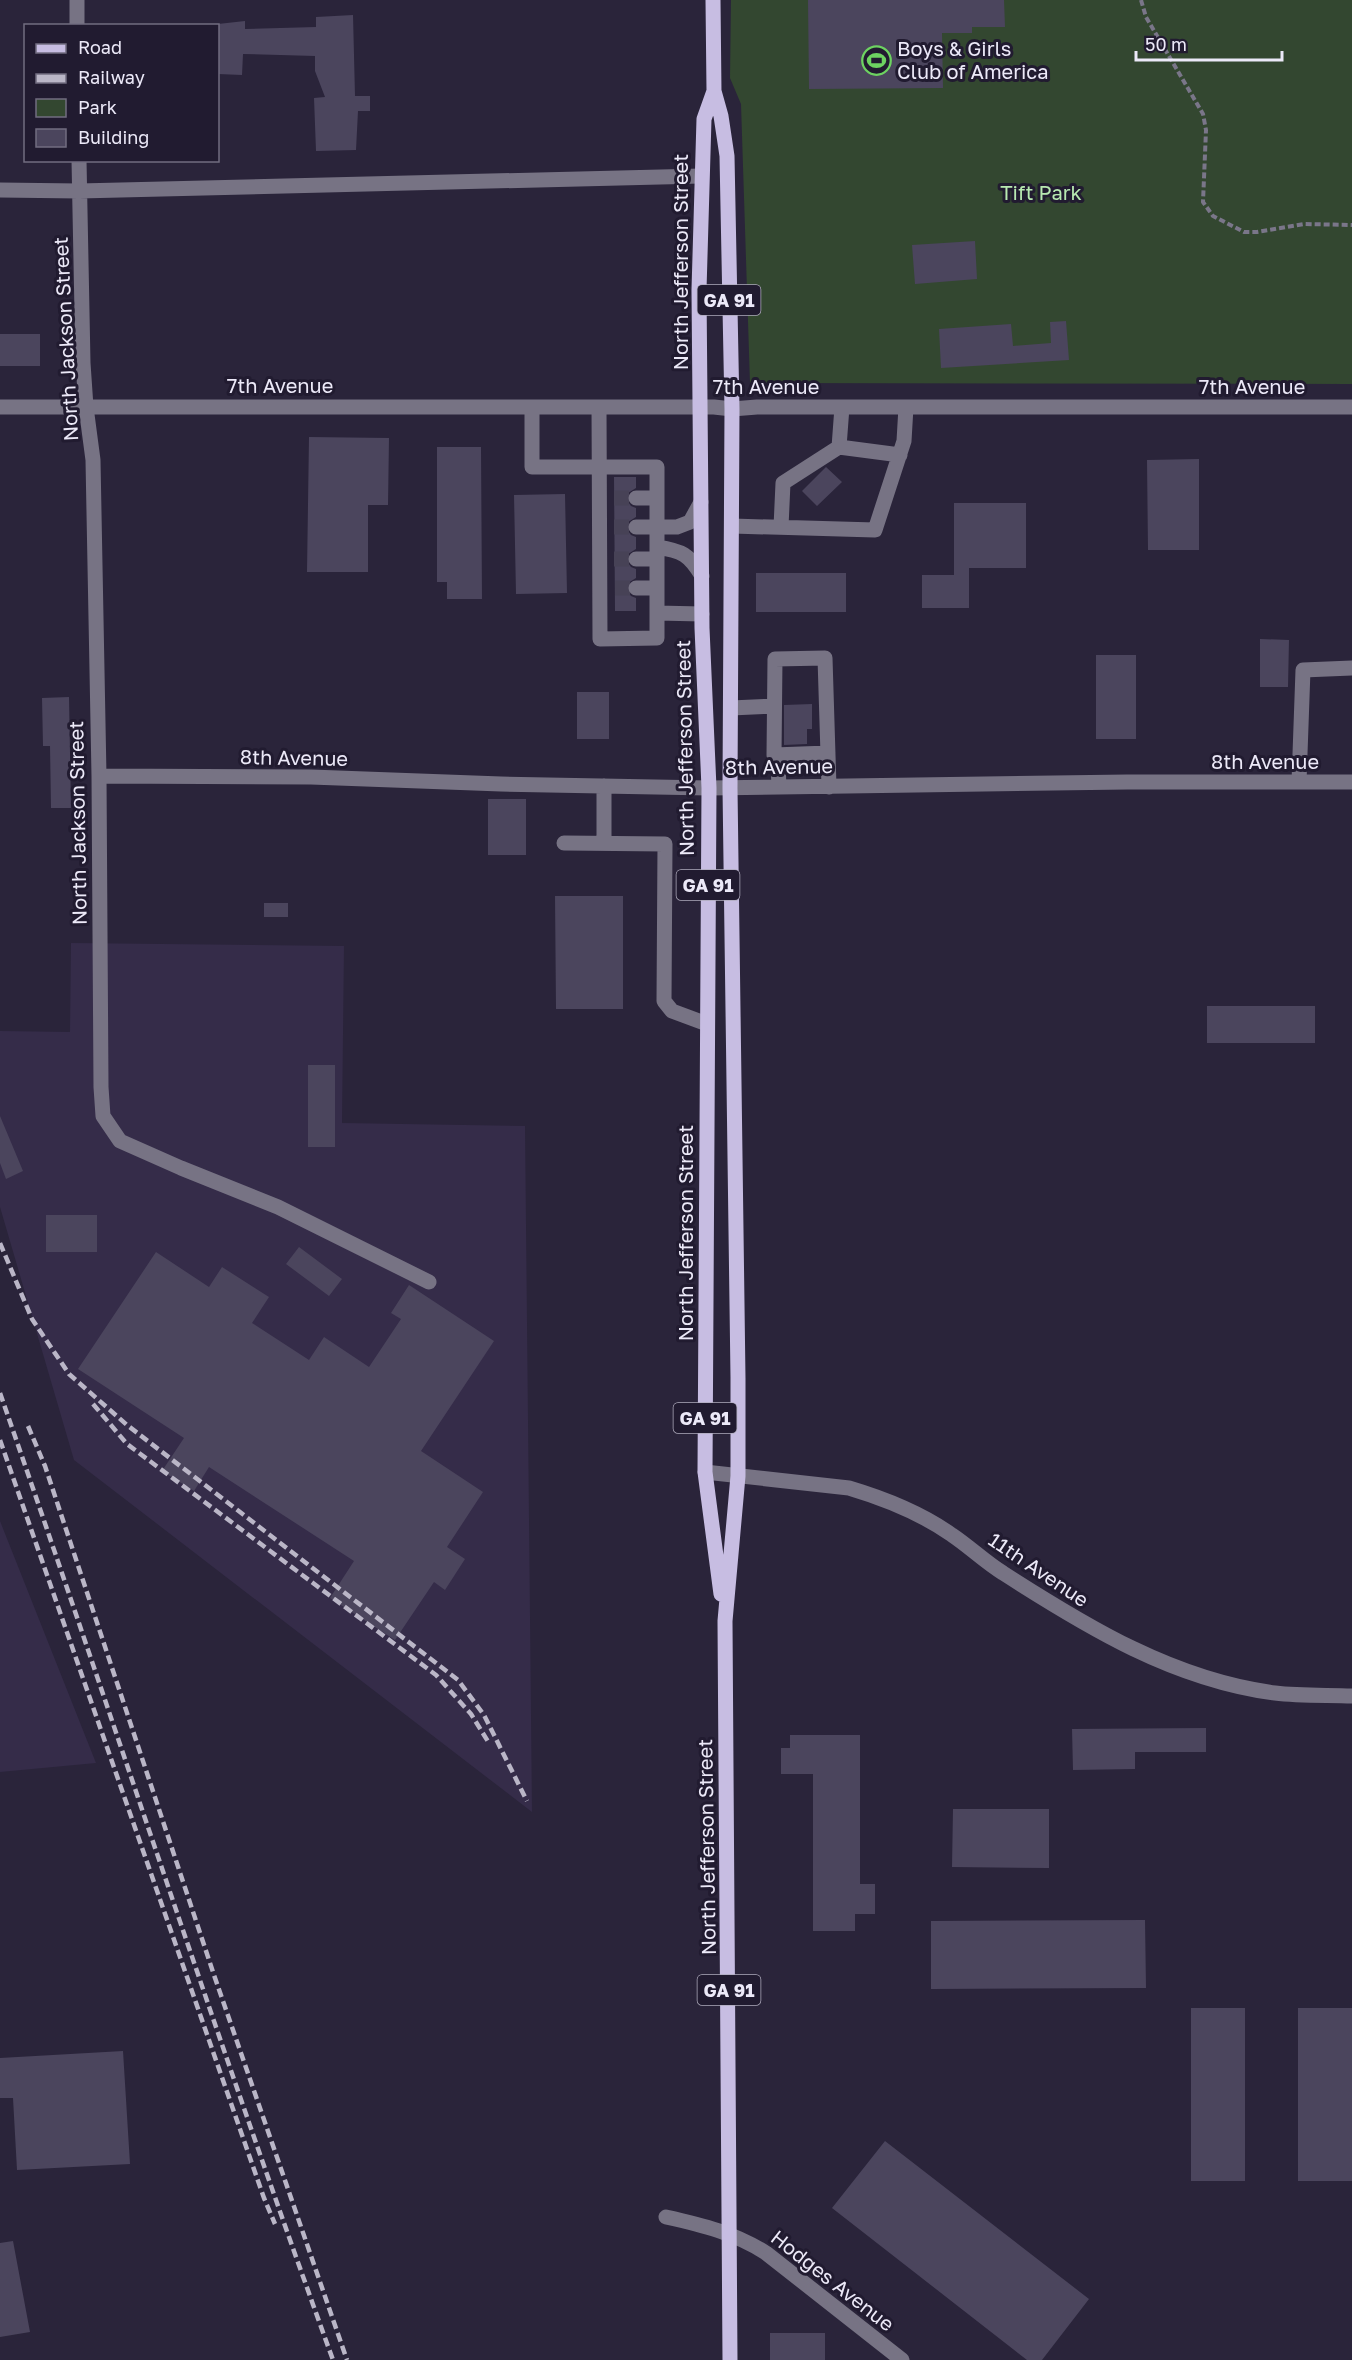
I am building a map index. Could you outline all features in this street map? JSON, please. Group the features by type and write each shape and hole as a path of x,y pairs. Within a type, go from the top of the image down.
{"main road":[{"name":"North Jefferson Street","path":"713,0 714,92 721,116 727,156 732,409 730,788 738,1476 725,1621 730,2360"},
{"name":"North Jefferson Street","path":"714,92 704,119 701,176 702,614 709,788 705,1472 725,1621"}],"street":[{"path":"76,0 77,24"},
{"name":"North Jackson Street","path":"79,162 86,407 93,460 99,776 100,1075 103,1116 120,1141 278,1207 429,1281"},
{"path":"0,190 80,191 701,176"},
{"name":"7th Avenue","path":"0,407 700,407 732,409 1352,406"},
{"path":"532,407 532,467 599,466 657,466 657,638 600,639 607,588 607,498 599,466 599,407"},
{"path":"839,447 842,407"},
{"path":"732,526 875,530 904,441 906,407"},
{"path":"781,527 783,483 839,447 900,455"},
{"path":"636,498 657,498"},
{"path":"636,527 677,527 690,522 701,502"},
{"path":"636,559 677,550 692,560 702,576"},
{"path":"636,588 657,588"},
{"path":"657,613 702,614"},
{"path":"779,787 778,765 774,755 775,659 825,658 829,787"},
{"path":"1299,782 1303,670 1352,668"},
{"path":"731,708 774,706"},
{"path":"774,755 828,753"},
{"name":"8th Avenue","path":"99,776 311,777 709,788 1127,782 1352,782"},
{"path":"604,786 604,843"},
{"path":"564,843 665,844 664,1001 672,1011 707,1024"},
{"name":"11th Avenue","path":"705,1472 849,1488 911,1511 953,1535 991,1566 1078,1621 1173,1667 1219,1681 1275,1693 1352,1696"},
{"name":"Hodges Avenue","path":"666,2217 708,2227 747,2240 902,2360"}],"path":[{"path":"1141,0 1146,17 1203,114 1206,130 1203,202 1213,216 1244,232 1304,224 1352,225"}],"shaded area":[{"path":"71,943 344,946 342,1123 525,1126 532,1812 74,1460 0,1207 0,1031 70,1032"},
{"path":"0,1521 96,1763 0,1772"}],"green space":[{"name":"Tift Park","path":"731,0 1352,0 1352,384 750,383 741,104 730,78"}],"building":[{"name":"Boys & Girls Club of America","path":"808,0 1004,0 1005,27 972,27 972,33 942,33 943,88 809,89"},
{"path":"353,15 355,96 370,96 370,111 358,111 356,150 316,151 314,98 325,97 315,71 315,56 243,54 242,75 219,74 218,24 245,21 245,29 316,27 316,17"},
{"path":"975,241 977,279 915,284 912,245"},
{"path":"1066,321 1069,360 941,368 939,329 1011,324 1013,346 1051,343 1050,322"},
{"path":"0,334 40,334 40,366 0,366"},
{"path":"309,437 389,438 388,505 368,505 368,572 307,572"},
{"path":"437,447 481,447 482,599 447,599 447,582 437,582"},
{"path":"1199,459 1199,550 1148,550 1147,460"},
{"path":"826,467 842,482 817,506 802,491"},
{"path":"614,477 636,477 636,488 628,493 626,499 631,506 636,508 636,517 628,522 626,528 631,535 636,537 636,549 628,554 626,560 631,567 636,569 636,578 628,583 626,589 631,596 636,598 636,611 615,611"},
{"path":"565,494 567,593 516,594 514,495"},
{"path":"954,503 1026,503 1026,568 969,568 969,608 922,608 922,575 954,575"},
{"path":"756,573 846,573 846,612 756,612"},
{"path":"1260,639 1289,640 1288,687 1260,687"},
{"path":"1096,655 1136,655 1136,739 1096,739"},
{"path":"577,692 609,692 609,739 577,739"},
{"path":"69,697 71,808 51,808 50,746 43,746 42,698"},
{"path":"812,704 812,729 807,729 807,744 784,745 784,705"},
{"path":"488,799 526,799 526,855 488,855"},
{"path":"555,896 623,896 623,1009 556,1009"},
{"path":"264,903 288,903 288,917 264,917"},
{"path":"1207,1006 1315,1006 1315,1043 1207,1043"},
{"path":"308,1065 335,1065 335,1147 308,1147"},
{"path":"0,1116 23,1171 6,1179 0,1163"},
{"path":"46,1215 97,1215 97,1252 46,1252"},
{"path":"299,1247 342,1279 329,1296 286,1264"},
{"path":"156,1252 209,1287 222,1267 269,1297 252,1323 309,1360 324,1337 369,1367 401,1319 391,1313 409,1285 494,1341 421,1451 483,1492 447,1547 465,1559 445,1590 434,1582 395,1640 330,1598 354,1561 209,1467 194,1491 162,1471 184,1438 78,1369"},
{"path":"1206,1728 1206,1752 1135,1752 1135,1769 1073,1770 1072,1729"},
{"path":"790,1735 860,1735 860,1884 875,1884 875,1914 855,1914 855,1931 813,1931 813,1774 781,1774 781,1748 790,1748"},
{"path":"953,1809 1049,1809 1049,1868 952,1867"},
{"path":"1145,1920 1146,1988 931,1989 931,1921"},
{"path":"1191,2008 1245,2008 1245,2181 1191,2181"},
{"path":"1298,2008 1352,2008 1352,2181 1298,2181"},
{"path":"123,2051 130,2164 17,2170 13,2098 0,2098 0,2058"},
{"path":"885,2141 1089,2299 1042,2360 1027,2360 832,2208"},
{"path":"13,2241 30,2332 0,2337 0,2243"},
{"path":"770,2333 825,2333 825,2360 770,2360"}],"tunnel":[{"path":"614,498 636,498"},
{"path":"614,527 636,527"},
{"path":"614,559 636,559"},
{"path":"615,588 636,588"}],"railway":[{"path":"0,1243 32,1319 69,1374 127,1425 458,1680 484,1715 527,1801"},
{"path":"0,1393 248,2119 333,2360"},
{"path":"93,1404 127,1444 436,1675 471,1714 489,1743"},
{"path":"28,1426 45,1466 214,1975 347,2360"},
{"path":"0,1440 275,2224"}],"place":[{"name":"Boys & Girls Club of America","path":"876,60"}]}
